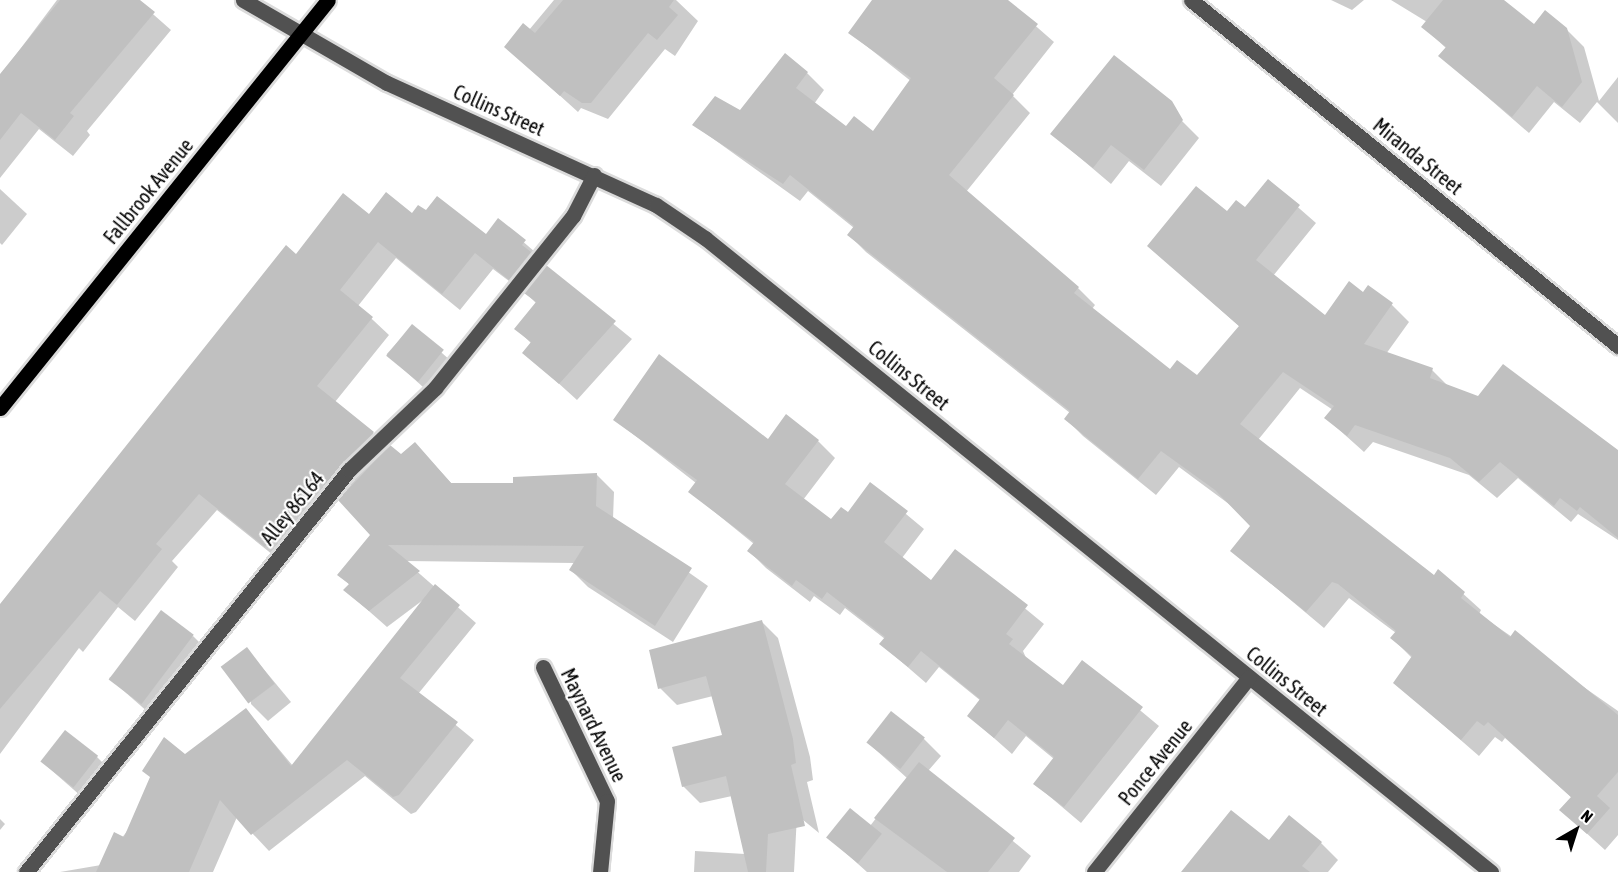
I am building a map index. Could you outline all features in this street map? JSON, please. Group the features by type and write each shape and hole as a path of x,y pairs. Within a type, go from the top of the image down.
{"main road":[{"name":"Fallbrook Avenue","path":"0,408 328,0"}],"street":[{"name":"Collins Street","path":"243,0 387,83 656,205 705,238 1491,872"},
{"name":"Miranda Street","path":"1191,0 1618,346"},
{"name":"Alley 86164","path":"26,872 349,470 435,388 573,216 594,175"},
{"name":"Maynard Avenue","path":"543,667 607,801 600,872"},
{"name":"Ponce Avenue","path":"1094,872 1249,677"}],"building":[{"path":"60,0 140,0 155,12 70,113 74,116 55,140 21,113 0,140 0,74"},
{"path":"563,0 674,0 669,7 678,15 657,40 648,33 591,103 582,103 564,91 560,96 504,47 523,23 535,33"},
{"path":"872,0 1008,0 1038,24 994,78 1014,95 949,175 1079,287 1074,293 1170,369 1177,360 1197,375 1239,326 1147,246 1196,186 1227,211 1236,200 1245,207 1268,179 1300,205 1256,260 1325,315 1349,281 1363,292 1368,285 1393,303 1364,344 1433,368 1430,378 1478,396 1503,364 1618,450 1618,538 1580,507 1577,511 1560,498 1554,506 1500,462 1479,482 1450,458 1355,425 1347,436 1324,418 1334,406 1283,372 1240,424 1434,575 1438,569 1465,592 1461,598 1510,637 1515,630 1618,715 1618,772 1597,796 1610,808 1587,834 1559,810 1571,797 1488,722 1484,726 1477,721 1461,740 1393,683 1412,656 1390,638 1396,631 1338,584 1332,582 1306,612 1230,551 1250,526 1215,490 1161,451 1138,479 1064,419 1070,411 847,235 854,226 790,175 783,184 692,125 715,96 740,110 785,53 808,72 796,88 846,126 854,116 873,131 911,78 848,33"},
{"path":"1443,0 1504,0 1534,24 1545,10 1567,28 1582,82 1562,107 1537,86 1512,117 1438,56 1446,47 1421,27"},
{"path":"1114,55 1172,101 1183,120 1144,170 1111,145 1093,168 1050,134"},
{"path":"386,192 412,213 418,205 426,210 437,196 486,234 498,218 526,240 522,245 531,252 509,280 475,253 442,294 378,242 340,290 373,317 317,386 374,432 324,485 320,480 265,547 199,494 156,544 162,549 117,605 100,591 0,709 0,604 286,245 296,254 343,193 369,214"},
{"path":"546,265 616,321 559,384 522,353 531,342 514,329 536,302 524,293"},
{"path":"412,324 444,350 418,382 386,356"},
{"path":"659,354 768,439 786,414 819,440 785,484 831,519 841,507 848,512 870,482 908,511 884,542 931,580 955,549 1028,605 1006,634 1013,639 1009,644 1063,685 1082,660 1143,707 1064,807 1033,784 1054,757 1008,720 994,738 967,716 980,699 921,651 908,667 879,644 885,637 827,592 822,599 796,580 792,586 747,551 754,542 688,492 697,480 613,420"},
{"path":"415,442 451,483 513,483 513,477 597,473 596,506 692,568 655,626 569,570 584,546 388,545 420,571 369,611 343,590 349,584 337,575 370,535 338,500 390,445 401,454"},
{"path":"435,584 460,605 400,678 458,722 399,795 393,797 347,760 251,835 220,800 189,872 96,872 114,832 124,837 150,777 142,771 164,737 185,754 246,708 291,766"},
{"path":"161,610 194,635 141,704 109,679"},
{"path":"762,620 793,739 796,763 791,765 805,826 768,834 766,872 748,872 726,776 682,787 672,747 722,735 706,676 658,689 649,650"},
{"path":"247,647 275,684 248,704 221,667"},
{"path":"891,711 925,737 900,769 866,743"},
{"path":"65,730 98,756 73,787 40,762"},
{"path":"919,762 1015,838 988,872 947,872 874,818"},
{"path":"850,808 882,834 858,863 826,838"},
{"path":"1231,810 1269,840 1289,815 1322,842 1302,866 1310,872 1181,872"}]}
